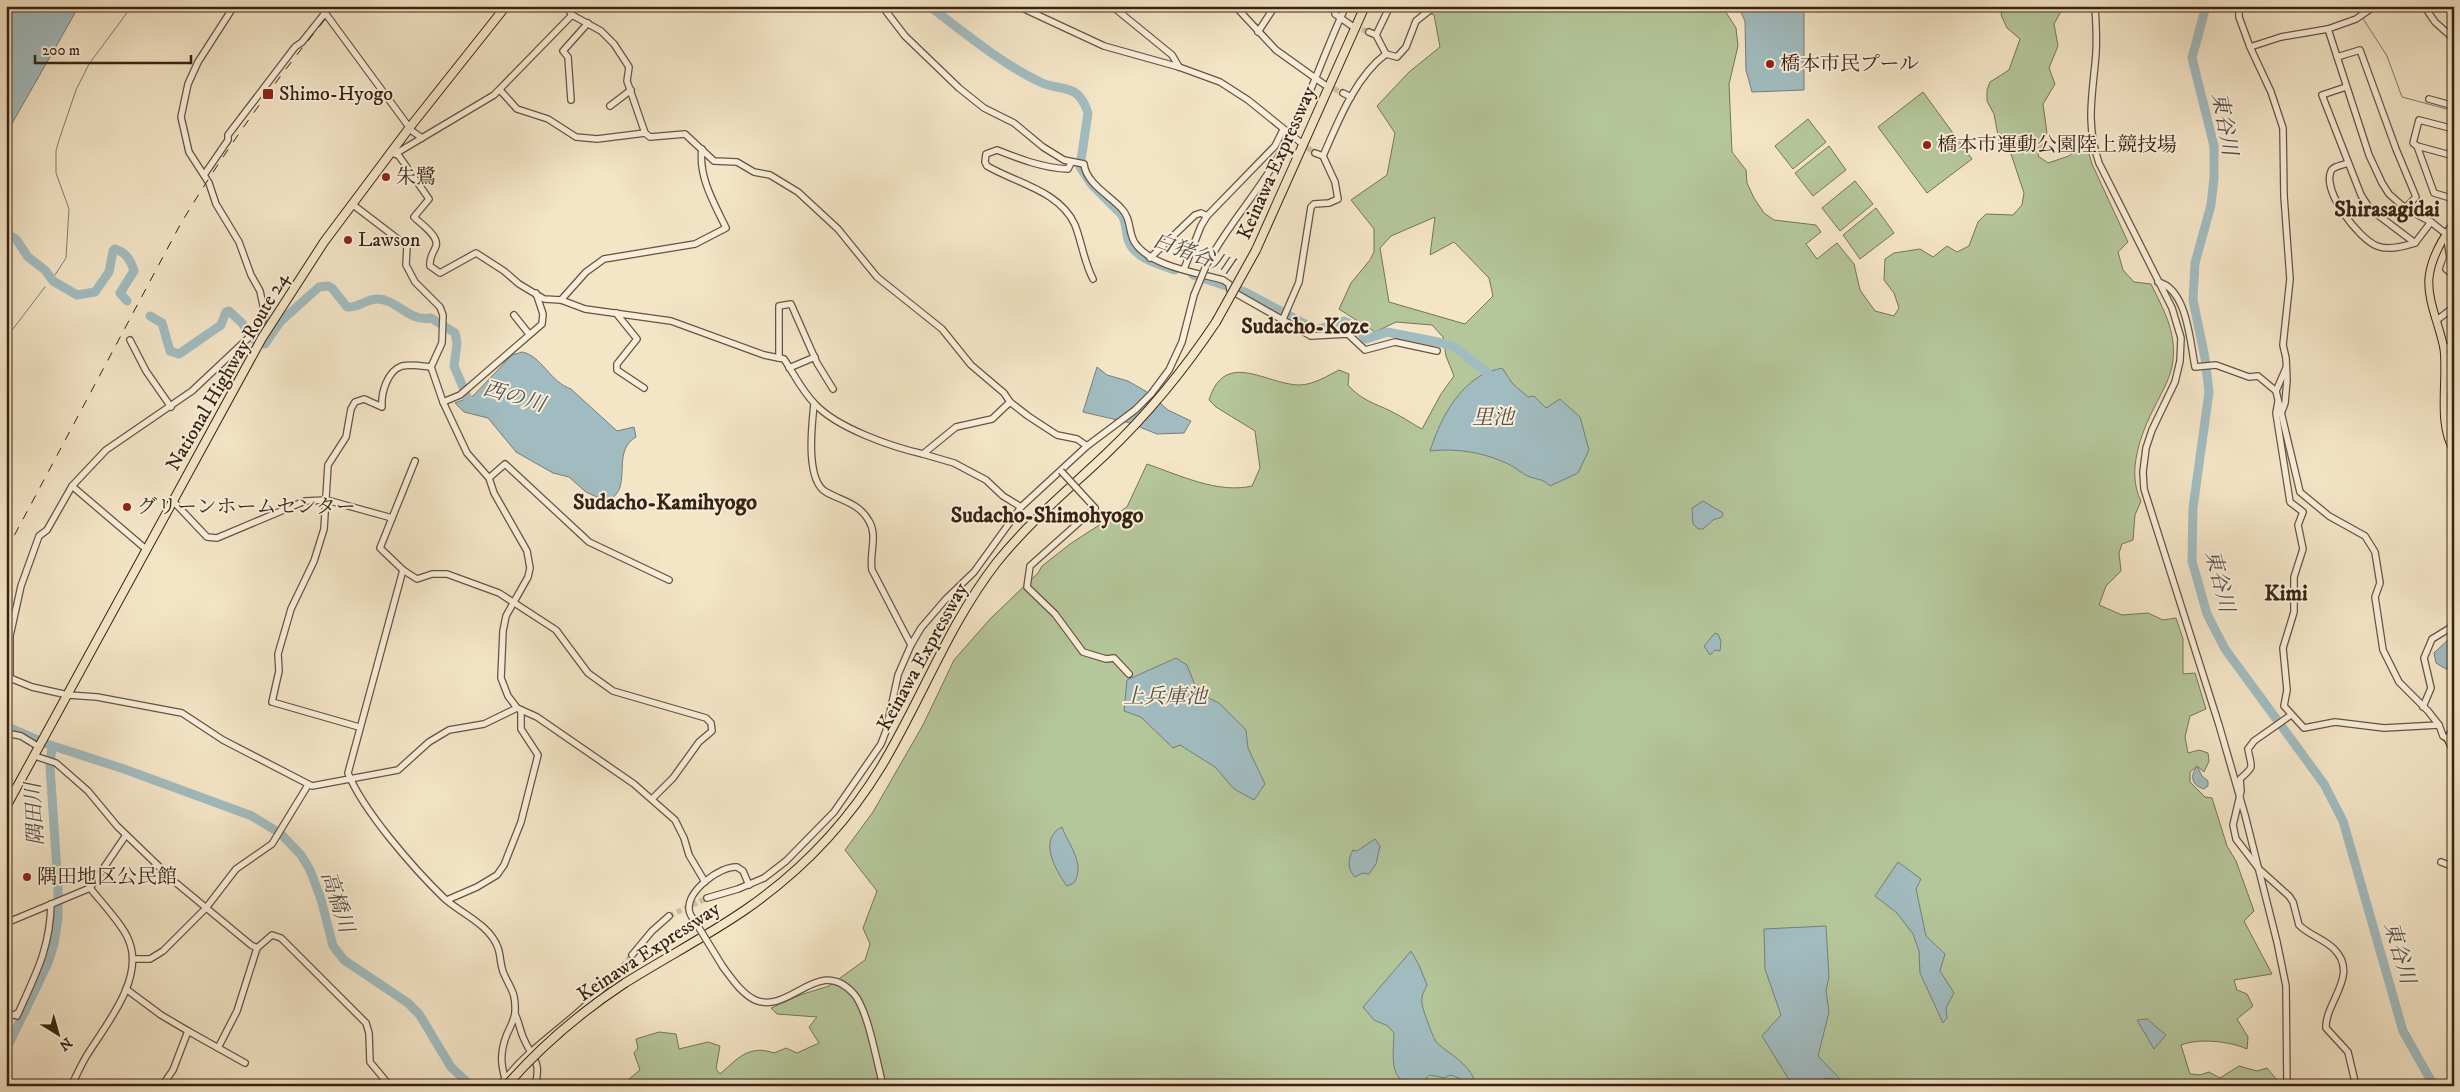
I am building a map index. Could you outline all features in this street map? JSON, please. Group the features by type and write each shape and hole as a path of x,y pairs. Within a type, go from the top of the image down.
{"highway":[{"name":"National Highway Route 24","path":"6,807 148,550 257,346 318,250 393,153 410,127 506,6"},
{"name":"Keinawa Expressway","path":"506,1083 573,1021 625,983 763,898 799,867 834,831 880,768 956,623 984,580 1032,524 1130,430 1163,395 1189,362 1216,322 1256,250 1365,6"}],"main road":[{"path":"2454,223 2446,233 2435,254 2429,278 2444,349 2446,424 2448,438 2454,450"},
{"path":"2454,728 2448,739 2454,752"}],"street":[{"path":"6,688 10,678 10,636 21,586 39,536 47,530 72,486 106,450 192,391 260,327 265,315 260,292 251,276 239,242 216,204 209,183 187,146 181,116 188,84 198,62 234,6"},
{"path":"320,6 410,127 422,138"},
{"path":"566,6 572,15 601,31 614,44 624,59 628,67 627,81 645,133 650,137 685,134 714,161 737,162 754,172 778,179 798,192 838,229 877,277 942,329 972,365 1004,393 1010,402 1057,434 1077,440 1086,446"},
{"path":"882,6 905,36 959,88 984,108 1014,123 1043,147 1077,163 1084,164 1090,179 1122,210 1129,221 1134,242 1150,258 1223,280 1238,295 1311,336 1348,334 1365,350 1395,342 1437,351"},
{"path":"1018,6 1104,46 1179,67 1220,82 1248,100 1300,142"},
{"path":"1112,6 1172,55 1179,67"},
{"path":"1235,6 1276,50 1314,79 1325,85"},
{"path":"1258,32 1275,6"},
{"path":"1334,6 1334,14 1352,26"},
{"path":"707,898 749,885 764,878 786,861 834,812 874,755 886,731 898,675 911,645 932,615 974,572 1021,507 1086,446 1135,410 1169,370 1182,342 1194,295 1206,266 1217,246 1258,189 1290,135 1346,6"},
{"path":"1376,36 1390,6"},
{"path":"1323,156 1351,97 1378,59 1386,54 1398,57 1403,52 1416,21 1435,6"},
{"path":"2095,6 2096,51 2090,108 2092,145 2099,163 2176,319 2181,338 2181,355 2175,382 2152,430 2146,448 2143,472 2144,489 2216,716 2259,869 2286,986 2287,1086"},
{"path":"2238,6 2239,17 2250,47 2271,92 2283,128 2284,196 2290,279 2283,344 2287,367 2286,403 2282,411"},
{"path":"2250,47 2281,36 2328,29 2356,19 2375,6"},
{"path":"2424,6 2435,22 2454,40"},
{"path":"204,175 228,140 228,135 295,47 302,42 325,13"},
{"path":"393,153 494,95 572,15"},
{"path":"571,100 568,57 562,51 588,23"},
{"path":"2328,29 2369,155 2382,183 2389,194 2406,208 2431,222 2454,240"},
{"path":"1369,32 1376,36 1386,54"},
{"path":"2337,57 2360,50 2396,149 2416,197 2406,208"},
{"path":"2346,87 2322,95 2361,195 2370,209 2415,243"},
{"path":"500,90 517,109 548,119 576,138 597,139 645,133"},
{"path":"610,106 631,90"},
{"path":"1342,93 1351,97"},
{"path":"2429,99 2454,106"},
{"path":"2454,129 2419,120 2413,143 2417,146 2434,193 2454,199"},
{"path":"1184,269 1200,226 1207,216 1275,146 1283,130"},
{"path":"2417,146 2454,156"},
{"path":"561,300 586,272 604,259 695,244 726,228 707,187 700,163 702,149"},
{"path":"1077,163 1068,169 1060,169 1032,163 997,150 990,151 986,154 985,158 987,166 1047,196 1064,207 1075,226 1088,268 1094,279"},
{"path":"393,153 400,156 429,199 414,217 436,238 437,244 430,259 430,266 440,273 456,266 476,253 504,271 519,284 544,299 561,300 585,309 670,321 784,359 814,404 842,424 908,450 954,463 986,480 1003,496 1021,507"},
{"path":"1283,319 1299,282 1311,207 1314,204 1329,203 1338,199 1335,182 1323,156 1315,153"},
{"path":"2348,163 2334,167 2331,171 2330,181 2337,204 2348,220 2371,243 2379,247 2415,243 2431,222"},
{"path":"352,204 407,246 406,265 416,282 440,306 443,325 442,343 431,367 444,402 467,453 489,478 494,493 527,551 530,568 515,602 506,616 501,678 502,686 518,709 521,729 538,755 521,822 504,865 498,874 484,883 447,900"},
{"path":"1150,258 1194,215 1201,213 1207,216"},
{"path":"2446,233 2450,258 2446,269 2454,276"},
{"path":"2158,282 2170,286 2179,298 2195,367 2213,365 2249,377 2258,376 2276,391"},
{"path":"444,402 460,395 542,324 544,314 536,293"},
{"path":"779,358 779,306 791,304 815,357 833,389"},
{"path":"2437,320 2454,307"},
{"path":"616,313 637,339 618,364 617,370 644,388"},
{"path":"514,316 529,334"},
{"path":"130,340 146,372 171,407"},
{"path":"2444,349 2454,343"},
{"path":"790,368 815,357"},
{"path":"359,727 272,702 279,671 278,654 297,594 320,546 327,500 326,477 328,465 346,437 351,410 355,402 364,399 382,407 384,387 390,375 400,367 431,367"},
{"path":"2287,367 2276,391 2300,492 2329,516 2366,536 2375,552 2380,583 2375,597 2382,650 2399,682 2439,725 2443,736 2448,739"},
{"path":"2445,386 2454,382"},
{"path":"2278,400 2276,414 2290,502 2303,512 2298,525 2303,549 2294,576 2294,612 2282,656 2287,690 2284,706 2288,717 2304,728 2335,722 2384,728 2439,725"},
{"path":"923,454 956,427 992,419 1010,402"},
{"path":"814,404 812,429 815,480 824,491 850,502 869,521 874,540 870,558 872,570 911,645"},
{"path":"415,461 380,548 403,570 417,578 432,574 447,574 499,593 556,630 588,673 613,691 706,718 711,723 712,731 699,742 673,778 652,799"},
{"path":"489,478 505,464 589,542 669,580"},
{"path":"1061,471 1095,508 1030,566 1027,587 1055,614 1083,652 1106,659 1114,658 1129,674"},
{"path":"72,486 148,550"},
{"path":"173,501 207,537 217,538 305,501 327,500 392,518"},
{"path":"403,570 348,773 377,820 447,900 476,921 498,946 503,973 514,990 515,1014 523,1038 532,1053 539,1072 535,1086"},
{"path":"2423,707 2431,688 2424,658 2432,639 2450,628 2454,621"},
{"path":"10,678 32,687 68,695 97,697 182,713 223,740 308,785 398,770 429,742 449,730 484,724 518,709"},
{"path":"518,709 547,724 568,741 634,784 675,820 684,838 688,855 705,882"},
{"path":"2288,717 2254,741 2248,749 2253,763 2252,769 2240,779 2241,791 2234,830 2241,846 2259,869 2289,896 2293,902 2299,925 2333,948 2342,959 2342,986 2328,1012 2326,1028 2332,1038 2348,1052 2356,1086"},
{"path":"6,733 21,736 40,747"},
{"path":"35,756 56,763 88,792 126,835 175,882 234,933 257,948"},
{"path":"134,959 156,957 206,908 236,869 272,844 308,785"},
{"path":"6,923 90,888 126,835"},
{"path":"2441,862 2454,867"},
{"path":"749,885 743,871 737,867 722,869 705,882 690,902 691,916 723,967 749,996 767,1003 779,1000 818,981 826,980 844,985 855,995 862,1008 883,1086"},
{"path":"71,1086 88,1053 112,1020 126,989 134,959 129,940 90,888"},
{"path":"6,1018 17,1015 46,950 50,934 53,903"},
{"path":"632,955 652,931 669,916"},
{"path":"218,1048 237,1011 257,948 272,935 279,936 366,1022 369,1033 370,1062 390,1086"},
{"path":"500,1086 506,1083 532,1053 605,986"},
{"path":"126,989 160,1015 245,1063"},
{"path":"506,1083 500,1059 503,1045 515,1014"},
{"path":"162,1086 173,1070 188,1030"}],"green space":[{"path":"1398,6 1722,6 1736,28 1738,46 1729,84 1732,152 1746,170 1747,183 1754,198 1764,213 1774,220 1816,225 1821,232 1806,244 1817,259 1837,243 1854,264 1860,290 1875,311 1894,316 1899,308 1894,293 1884,280 1885,259 1894,253 1920,249 1933,257 1947,246 1957,252 1969,246 1978,222 1986,214 2013,215 2022,205 2024,193 2011,154 2000,146 1994,114 1987,101 1987,90 1990,82 2009,70 2020,39 2007,28 2001,15 2003,6 2064,6 2054,24 2058,46 2049,68 2055,84 2043,104 2047,133 2038,156 2048,163 2069,156 2085,140 2092,164 2128,242 2118,252 2123,270 2134,282 2151,284 2168,320 2173,339 2172,366 2169,377 2145,428 2137,453 2135,478 2141,501 2135,515 2133,540 2122,544 2119,553 2121,571 2106,586 2099,605 2122,615 2148,613 2163,620 2176,618 2183,639 2183,674 2195,673 2206,709 2190,716 2185,737 2188,753 2199,750 2208,753 2209,761 2204,772 2197,766 2190,772 2190,782 2205,797 2212,798 2227,846 2236,861 2254,911 2244,921 2272,974 2234,980 2237,990 2247,994 2253,1006 2237,1019 2248,1037 2247,1049 2214,1041 2181,1045 2190,1074 2200,1075 2209,1072 2220,1078 2239,1066 2257,1071 2267,1068 2277,1080 2268,1084 2250,1080 2246,1086 635,1086 629,1079 640,1070 634,1053 638,1048 636,1039 659,1032 676,1034 679,1049 708,1042 720,1046 716,1069 720,1074 738,1058 750,1052 757,1050 774,1053 786,1048 797,1053 819,1043 809,1027 817,1017 777,1014 771,1008 800,995 829,986 865,960 870,944 863,928 877,891 845,850 873,812 923,725 954,660 991,618 1038,573 1042,566 1070,544 1127,507 1147,464 1185,478 1212,485 1239,488 1252,486 1260,468 1255,431 1216,407 1209,400 1216,385 1225,376 1247,373 1286,383 1304,385 1315,382 1339,370 1349,374 1348,385 1360,396 1422,429 1441,394 1454,376 1446,356 1443,337 1432,325 1396,322 1375,332 1339,309 1351,283 1370,260 1374,252 1374,229 1351,200 1387,175 1395,133 1377,106 1409,72 1440,47 1434,15 1419,9 1407,11","holes":["1435,217 1430,255 1454,242 1489,278 1493,296 1465,324 1389,302 1380,248 1391,236"]},
{"path":"1923,92 1972,159 1927,193 1878,127"},
{"path":"1808,119 1826,142 1793,169 1775,146"},
{"path":"1829,146 1846,170 1813,196 1795,173"},
{"path":"1855,181 1873,204 1840,231 1822,208"},
{"path":"1876,208 1894,233 1860,259 1843,235"}],"water":[{"path":"12,6 79,6 6,134 6,24"},
{"path":"1738,6 1804,6 1804,90 1752,92 1746,70 1745,21"},
{"name":"西の川","path":"522,352 535,358 557,381 571,389 617,431 634,427 636,437 626,447 620,487 611,500 603,495 599,498 586,492 569,477 553,473 516,452 488,418 464,412 455,403 473,396 512,355"},
{"path":"1097,367 1107,375 1128,381 1147,392 1168,410 1191,421 1184,433 1157,434 1130,423 1083,412"},
{"name":"里池","path":"1502,368 1513,384 1528,397 1534,396 1546,408 1560,399 1580,417 1589,450 1578,473 1550,486 1543,481 1527,476 1509,464 1488,456 1459,451 1430,451 1443,419 1455,399 1482,375"},
{"path":"1703,501 1723,513 1722,517 1713,520 1703,529 1698,529 1693,524 1692,508"},
{"path":"1715,633 1718,634 1721,641 1720,651 1715,650 1710,655 1704,646"},
{"path":"2451,637 2454,638 2454,667 2446,669 2436,663 2434,653"},
{"name":"上兵庫池","path":"1176,658 1187,665 1198,693 1219,703 1246,730 1248,748 1265,784 1254,800 1234,789 1215,767 1180,745 1173,748 1141,717 1124,711 1127,680"},
{"path":"2197,766 2202,776 2208,781 2208,786 2204,789 2196,785 2193,780 2193,773"},
{"path":"1062,827 1075,854 1078,869 1074,883 1067,886 1054,863 1050,847 1051,839 1055,832"},
{"path":"1375,839 1380,846 1376,864 1369,874 1363,873 1355,877 1349,864 1353,850 1357,851"},
{"path":"1898,862 1921,879 1916,889 1926,936 1945,954 1940,971 1954,993 1946,1008 1947,1018 1943,1023 1920,973 1919,951 1913,934 1897,913 1875,896"},
{"path":"1826,926 1829,977 1826,991 1829,1012 1818,1056 1841,1080 1826,1078 1816,1086 1790,1086 1791,1083 1762,1036 1781,1015 1765,969 1764,929"},
{"path":"1411,951 1427,985 1422,996 1422,1003 1433,1037 1437,1043 1466,1067 1476,1086 1451,1075 1444,1078 1430,1075 1426,1078 1423,1086 1404,1082 1398,1077 1395,1070 1393,1053 1394,1033 1388,1026 1374,1020 1363,1007"},
{"path":"2147,1019 2166,1035 2154,1049 2137,1020"}],"waterway":[{"path":"55,275 66,258 69,209 56,173 56,151 59,140 76,90 89,64 132,6"},
{"name":"白猪谷川","path":"929,6 1011,66 1040,82 1068,89 1079,96 1088,113 1080,167 1092,185 1122,215 1132,248 1143,257 1175,270"},
{"name":"東谷川","path":"2206,6 2192,58 2214,146 2214,178 2211,205 2195,263 2193,300 2205,358 2209,392 2193,508 2192,561 2207,614 2225,649 2324,784 2343,821 2403,1031 2434,1086"},
{"path":"2353,6 2359,14"},
{"path":"2362,17 2387,56 2402,97 2454,111"},
{"path":"6,233 16,239 28,257 45,270 53,281 77,295 95,292 109,272 113,251 115,249 122,252 130,260 134,271 120,293 127,301"},
{"name":"白猪谷川","path":"1193,275 1245,292 1316,330 1344,321 1355,326 1366,339 1387,332 1455,347 1496,380"},
{"name":"西の川","path":"150,316 162,323 170,351 179,354 221,325 226,312 229,311 242,323 251,338 265,344 280,322 319,287 328,286 332,288 347,307 373,299 384,300 415,317 431,318 455,333 457,343 454,366 471,406 474,406"},
{"path":"6,338 45,287"},
{"name":"高橋川","path":"6,726 47,744 124,769 252,816 281,834 301,855 310,870 321,899 333,946 344,960 408,1003 419,1014 451,1067 471,1086"},
{"name":"隅田川","path":"6,1050 48,963 54,944 58,917 58,886 50,767 52,746"}],"tunnel":[{"path":"1354,27 1369,32"},
{"path":"1326,85 1343,93"},
{"path":"1300,143 1315,153"},
{"path":"669,916 707,898"},
{"path":"605,986 632,955"}],"railway":[{"path":"6,551 180,225 254,112 336,6"}],"place":[{"name":"橋本市民プール","path":"1770,64"},
{"name":"Shimo-Hyogo","path":"268,94"},
{"name":"橋本市運動公園陸上競技場","path":"1927,145"},
{"name":"朱鷺","path":"386,177"},
{"name":"Lawson","path":"348,240"},
{"name":"グリーンホームセンター","path":"127,507"},
{"name":"隅田地区公民館","path":"27,877"}],"district":[{"name":"Shirasagidai","path":"2387,209"},
{"name":"Sudacho-Koze","path":"1305,326"},
{"name":"Sudacho-Kamihyogo","path":"665,502"},
{"name":"Sudacho-Shimohyogo","path":"1047,515"},
{"name":"Kimi","path":"2286,593"}]}
